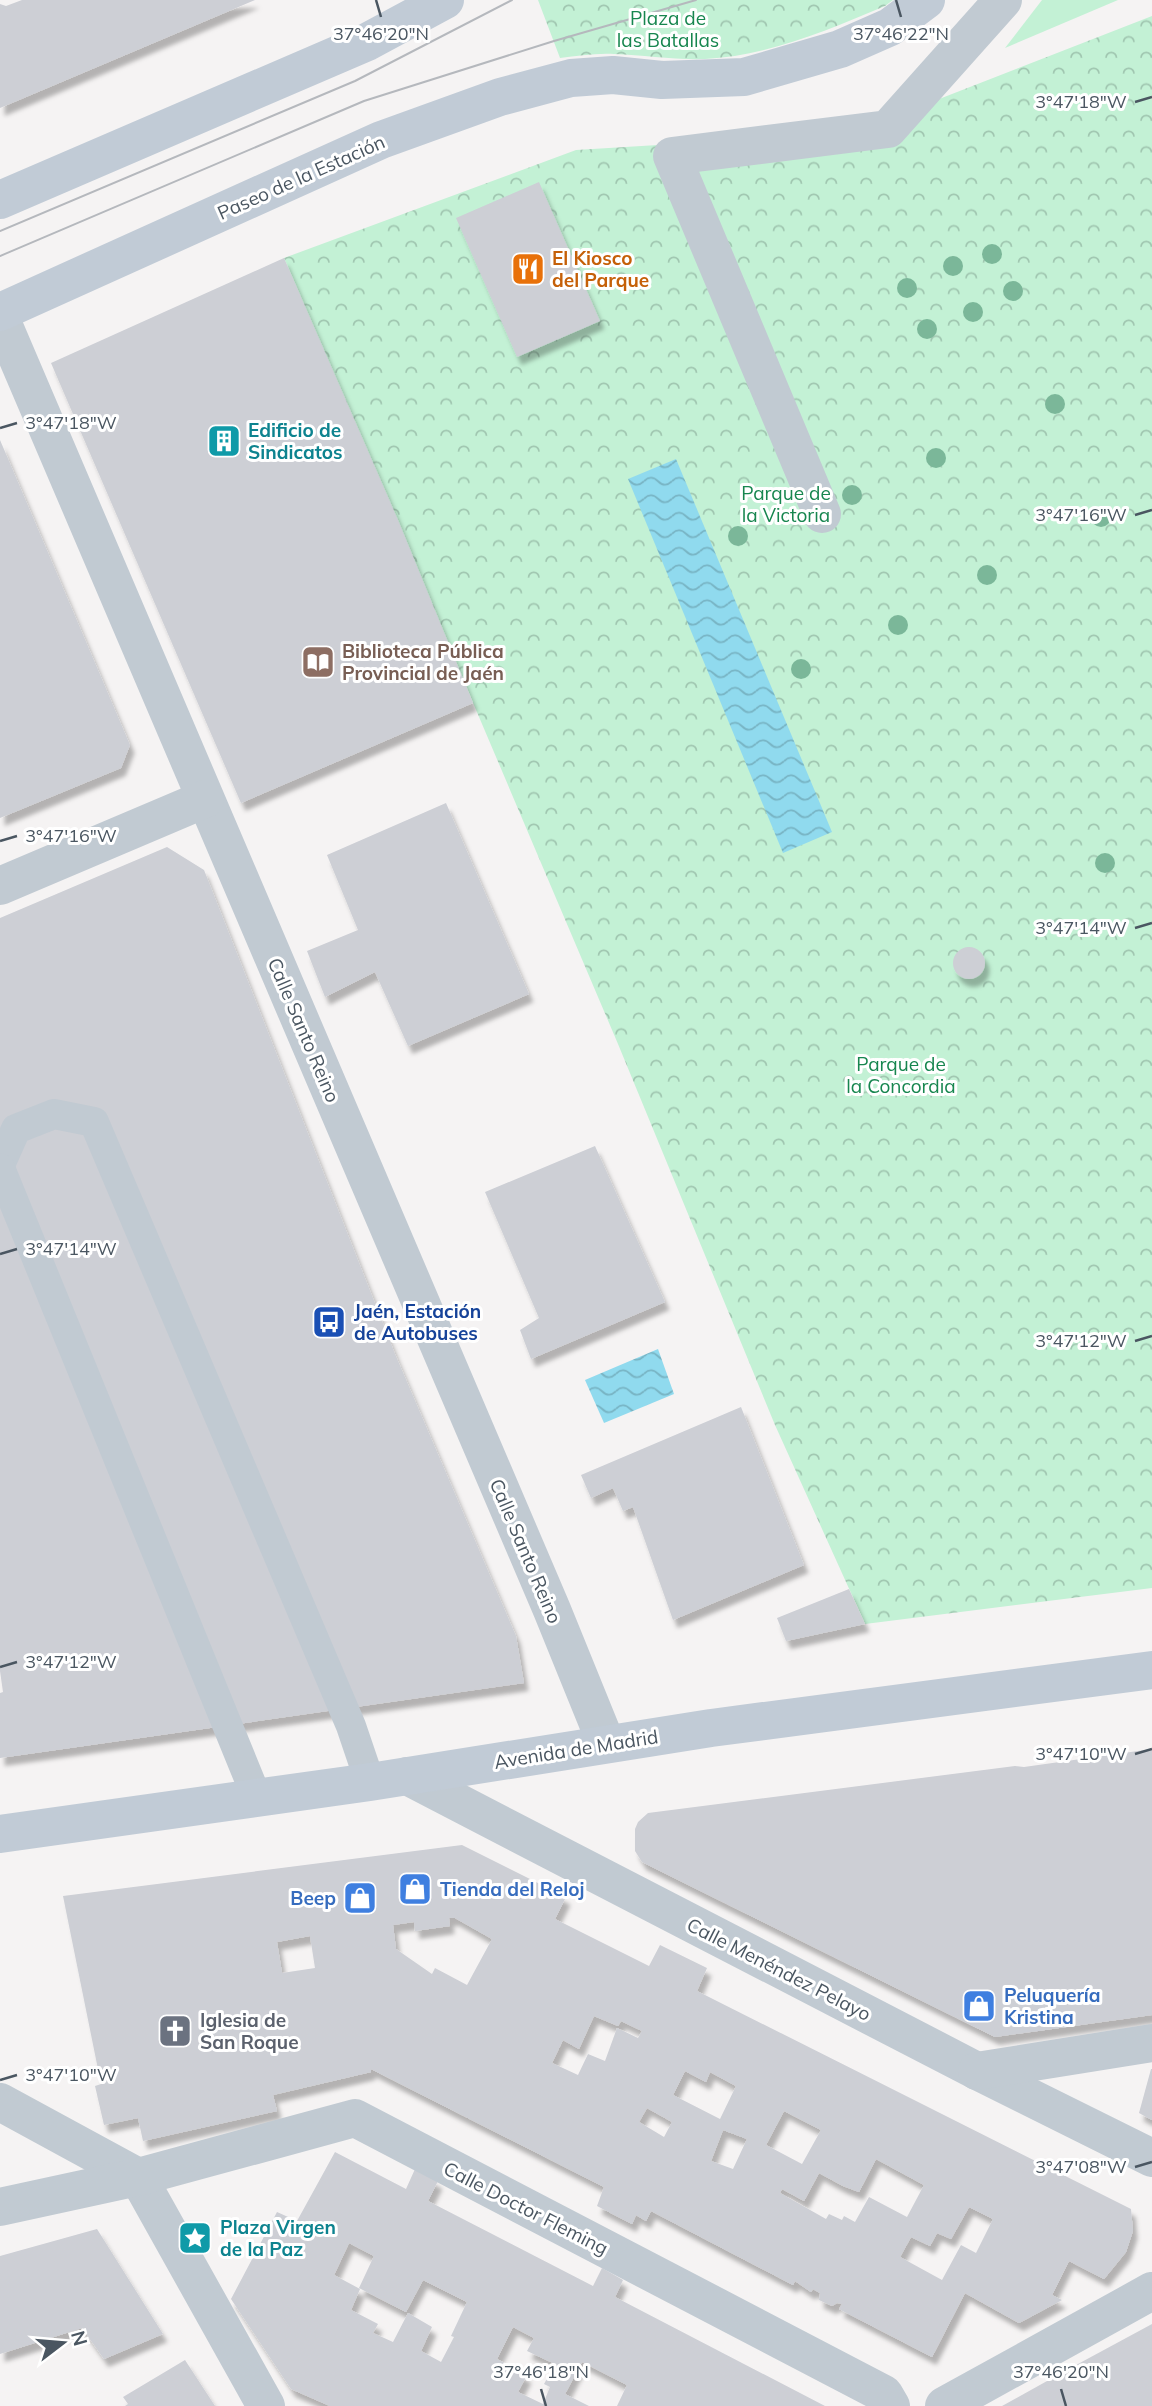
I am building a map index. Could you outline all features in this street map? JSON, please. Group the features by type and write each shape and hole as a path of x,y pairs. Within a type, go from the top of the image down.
{"main road":[{"path":"0,200 367,42 445,0"},
{"name":"Paseo de la Estación","path":"0,315 381,140 500,96 571,78 612,75 662,80 744,77 840,49 890,27 926,0"},
{"name":"Avenida de Madrid","path":"0,1834 388,1779 606,1743 1152,1670"}],"street":[{"path":"822,514 673,156 888,129 1003,0"},
{"name":"Calle Santo Reino","path":"0,315 552,1610 606,1743"},
{"path":"0,886 205,799"},
{"name":"Calle Menéndez Pelayo","path":"388,1779 977,2071 1146,2163"},
{"path":"977,2071 1152,2043"},
{"path":"0,2102 138,2177 266,2406"},
{"name":"Calle Doctor Fleming","path":"0,2207 138,2177 355,2118 884,2394 891,2406"},
{"path":"944,2406 1152,2291"}],"lane":[{"path":"257,1798 0,1166 16,1129 54,1114 94,1122 351,1726 388,1779"}],"green space":[{"name":"Plaza de las Batallas","path":"538,0 893,0 842,24 775,47 728,57 693,59 607,54 560,58"},
{"path":"1042,0 1118,0 1005,48"},
{"name":"Parque de la Concordia","path":"1152,16 1152,1588 865,1624 775,1425 618,1044 284,258 576,150 852,133"}],"water":[{"path":"676,459 832,832 783,853 628,479"},
{"path":"658,1349 674,1394 604,1423 585,1380"}],"building":[{"path":"22,0 255,0 0,108 0,4 6,6"},
{"name":"El Kiosco del Parque","path":"539,182 600,321 517,357 456,218"},
{"path":"284,258 398,520 473,703 241,803 51,363"},
{"path":"0,440 130,745 121,768 0,818"},
{"path":"446,803 529,994 408,1046 375,972 325,997 307,951 358,930 327,855"},
{"path":"167,847 204,870 395,1354 516,1636 524,1683 0,1758 0,1693 3,1692 0,1671 0,918"},
{"path":"969,947 980,952 985,963 980,974 969,979 958,974 953,963 958,952"},
{"path":"595,1146 665,1302 531,1359 520,1330 539,1318 485,1192"},
{"path":"741,1407 804,1565 673,1620 633,1507 623,1511 613,1488 591,1498 581,1475"},
{"path":"849,1589 865,1624 786,1641 777,1618"},
{"path":"1152,1749 1152,2015 995,2037 642,1862 635,1851 635,1829 648,1813"},
{"path":"462,1845 566,1897 555,1919 649,1966 660,1945 707,1968 697,1991 1131,2209 1133,2231 1126,2252 1104,2279 1069,2261 1052,2295 1062,2300 1019,2323 965,2293 932,2357 839,2309 842,2304 832,2306 819,2300 820,2293 813,2289 811,2292 795,2281 793,2285 651,2211 646,2221 636,2215 632,2224 597,2206 604,2187 371,2069 371,2072 273,2095 277,2111 143,2141 138,2118 104,2125 95,2086 101,2084 63,1896","holes":["449,1918 455,1918 492,1939 467,1985 435,1968 432,1974 396,1949 393,1925 414,1922 415,1931 450,1926","310,1936 315,1968 282,1973 277,1942","594,2016 618,2026 621,2021 642,2031 638,2038 617,2028 605,2061 588,2054 578,2075 552,2063 563,2040 579,2049","685,2071 706,2082 710,2072 736,2086 720,2119 673,2095","647,2108 672,2122 664,2137 639,2122","784,2111 821,2130 802,2164 766,2145","723,2130 747,2139 733,2169 711,2161","876,2159 924,2185 907,2217 869,2197 855,2222 844,2216 842,2220 829,2214 826,2219 780,2193 782,2189 804,2201 819,2173 859,2192","969,2207 993,2219 976,2253 961,2245 942,2280 900,2257 911,2237 930,2246 937,2233 951,2239"]},
{"path":"1152,2069 1152,2120 1139,2113"},
{"path":"335,2152 406,2189 415,2169 438,2181 428,2201 593,2286 602,2268 623,2280 615,2297 825,2406 617,2406 627,2385 582,2362 565,2394 589,2406 330,2406 291,2389 231,2299 277,2212 297,2221","holes":["349,2243 374,2256 359,2288 406,2312 423,2280 467,2302 441,2362 421,2351 432,2327 408,2313 393,2342 373,2333 378,2324 351,2310 360,2289 334,2275","513,2327 534,2338 527,2351 555,2364 544,2384 550,2387 543,2404 518,2392 527,2375 497,2359"]},
{"path":"97,2229 163,2334 104,2359 82,2328 0,2354 0,2256"},
{"path":"1152,2324 1152,2406 1002,2406 1065,2371"},
{"path":"185,2360 215,2406 125,2406 128,2404 123,2397"}],"tram line":[{"path":"0,231 355,81 512,0"},
{"path":"0,256 364,101 554,41 696,0"}],"place":[{"name":"El Kiosco del Parque","path":"528,269"},
{"name":"Edificio de Sindicatos","path":"224,441"},
{"name":"Biblioteca Pública Provincial de Jaén","path":"318,662"},
{"name":"Jaén, Estación de Autobuses","path":"329,1322"},
{"name":"Tienda del Reloj","path":"415,1889"},
{"name":"Beep","path":"360,1898"},
{"name":"Peluquería Kristina","path":"979,2006"},
{"name":"Iglesia de San Roque","path":"175,2031"},
{"name":"Plaza Virgen de la Paz","path":"195,2238"}],"park label":[{"name":"Parque de la Victoria","path":"786,504"}]}
